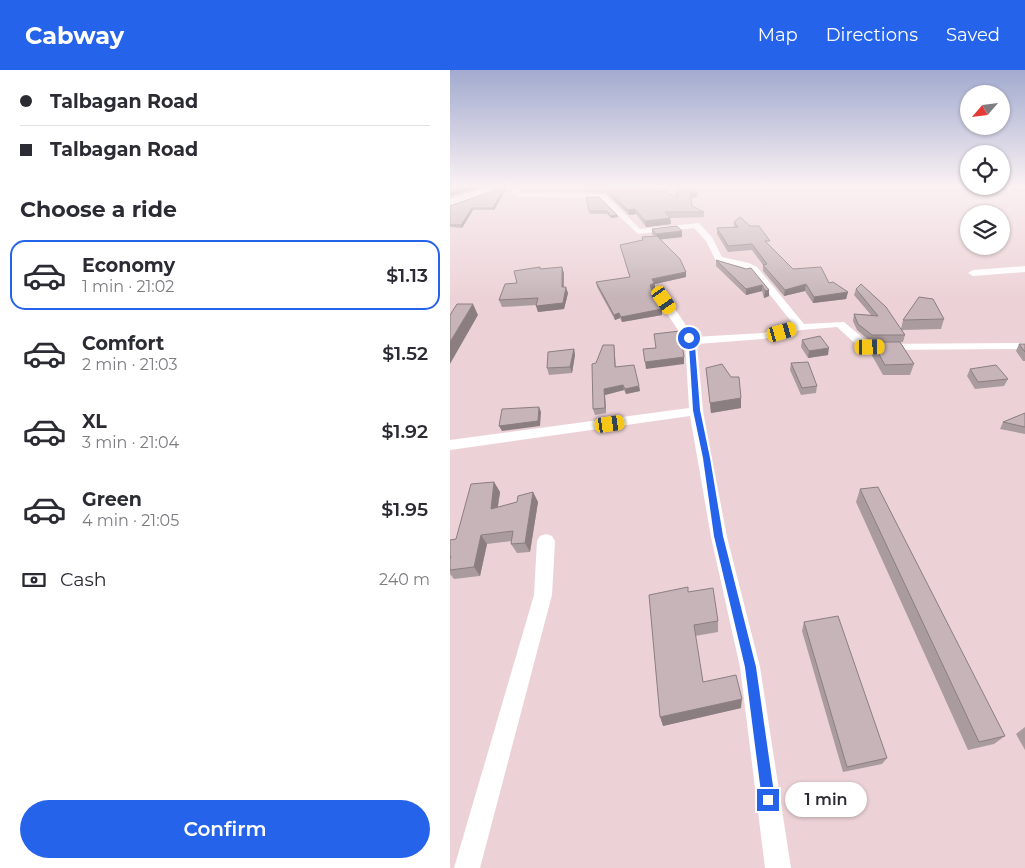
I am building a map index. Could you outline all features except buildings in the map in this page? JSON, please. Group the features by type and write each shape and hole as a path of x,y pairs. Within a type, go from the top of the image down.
{"street":[{"path":"630,224 638,232 696,225 706,236 720,260 746,264 754,269 801,327"},
{"path":"973,273 1025,269"},
{"path":"658,292 691,341 696,410 719,536 750,667 778,868"},
{"path":"691,341 763,336 801,327 840,324 863,345 870,347 1025,346"},
{"path":"450,445 554,432 696,410"},
{"path":"467,868 543,595 546,541"}],"shaded area":[{"path":"450,224 960,224 960,255 1010,255 1010,224 1025,224 1025,868 450,868"}],"route":[{"path":"689,338 692,346 696,410 730,589 750,667 768,800"}]}
